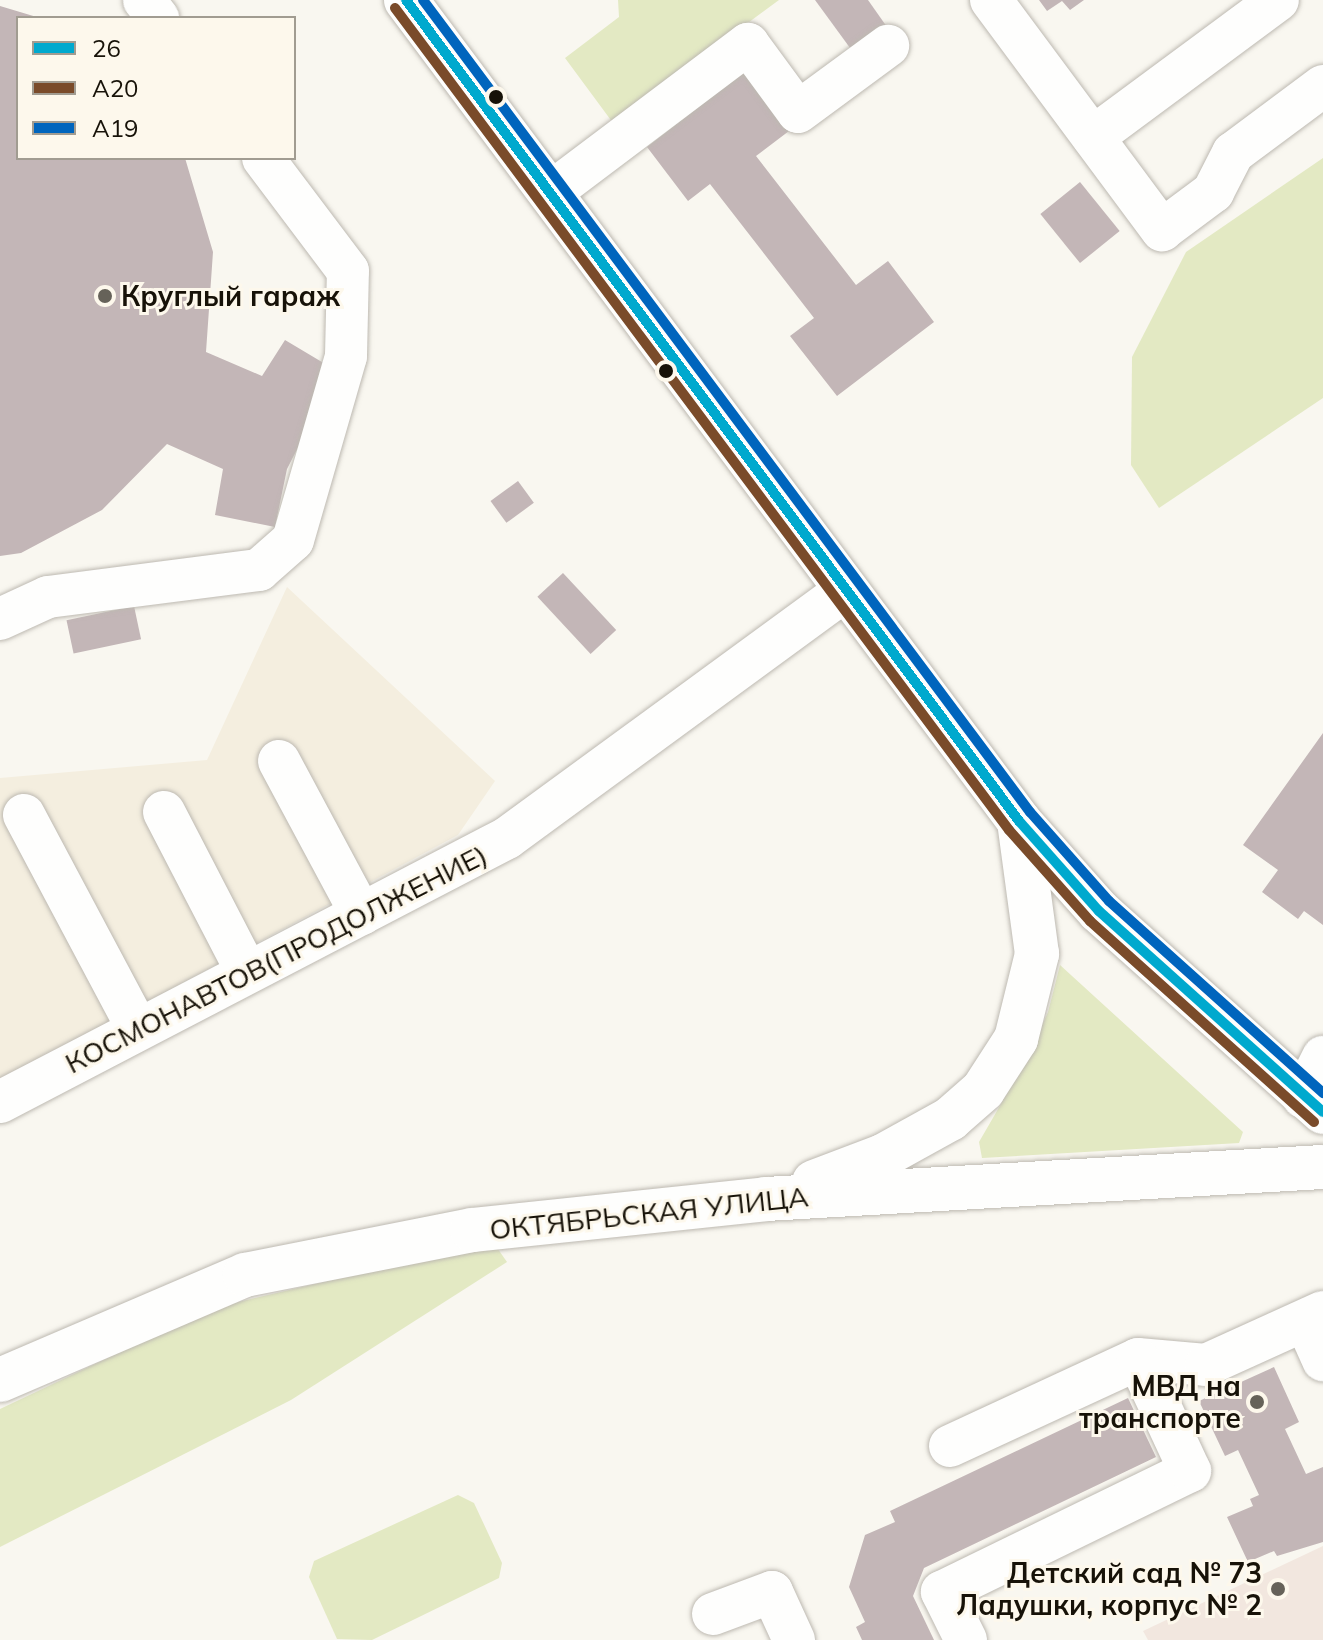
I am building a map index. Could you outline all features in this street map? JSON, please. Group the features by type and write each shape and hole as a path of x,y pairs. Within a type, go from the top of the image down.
{"main road":[{"path":"406,0 1019,821 1099,911 1313,1104"},
{"path":"766,1199 883,1156 950,1119 983,1090 1016,1039 1037,954 1019,821"},
{"name":"ОКТЯБРЬСКАЯ УЛИЦА","path":"0,1380 245,1275 472,1230 766,1199 1323,1167"}],"lane":[{"path":"144,0 156,16"},
{"path":"991,0 1162,230 1213,192 1233,153 1323,86"},
{"path":"1093,137 1278,0"},
{"path":"550,193 748,44 798,112 888,46"},
{"path":"0,619 48,597 259,570 293,540 346,356 348,271 265,160"},
{"name":"КОСМОНАВТОВ(ПРОДОЛЖЕНИЕ)","path":"0,1102 507,838 847,589"},
{"path":"279,761 361,914"},
{"path":"164,812 247,972"},
{"path":"24,815 138,1029"},
{"path":"1313,1104 1323,1057"},
{"path":"950,1446 1138,1359 1206,1365 1314,1317 1323,1360"},
{"path":"966,1640 942,1592 1190,1471 1138,1359"},
{"path":"713,1614 772,1592 794,1640"}],"shaded area":[{"path":"287,587 495,781 458,835 0,1081 0,778 207,760"},
{"name":"Детский сад № 73 Ладушки, корпус № 2","path":"1323,1546 1323,1640 1148,1640 1143,1631"}],"green space":[{"path":"618,0 779,0 613,123 565,58 619,17"},
{"path":"1323,158 1323,398 1159,508 1131,465 1132,357 1186,252"},
{"path":"1060,965 1243,1132 1239,1143 982,1158 979,1142 1027,1059 1048,1012"},
{"path":"493,1242 507,1262 291,1400 0,1547 0,1409 213,1308"},
{"path":"458,1495 474,1503 502,1563 499,1578 372,1640 337,1639 309,1577 314,1561"}],"building":[{"path":"815,0 868,0 887,27 853,52"},
{"path":"1039,0 1084,0 1070,10 1062,1 1047,11"},
{"name":"Круглый гараж","path":"0,6 33,16 16,16 16,160 186,160 213,252 206,352 262,376 285,340 337,371 287,469 275,527 215,515 223,469 167,444 102,510 21,553 0,556"},
{"path":"744,72 789,131 756,156 856,285 888,261 934,322 837,396 790,336 814,318 710,184 688,201 647,147"},
{"path":"1080,182 1120,231 1080,263 1040,214"},
{"path":"518,481 534,503 506,523 490,501"},
{"path":"563,573 616,630 591,654 537,597"},
{"path":"134,606 141,639 74,654 67,620"},
{"path":"1323,733 1323,925 1304,911 1298,919 1262,892 1278,870 1243,845"},
{"path":"1274,1367 1299,1422 1285,1429 1306,1474 1323,1467 1323,1542 1277,1556 1274,1551 1248,1562 1227,1517 1253,1506 1250,1499 1259,1495 1238,1450 1225,1456 1199,1401"},
{"path":"1128,1398 1156,1457 924,1568 913,1596 934,1640 862,1640 856,1627 865,1622 849,1587 865,1535 895,1522 890,1511"}],"transit line":[{"name":"26","path":"406,0 1019,821 1099,911 1323,1112"},
{"name":"A19","path":"423,0 1030,812 1109,901 1323,1093"},
{"name":"А20","path":"395,8 1009,830 1090,921 1314,1122"}],"place":[{"name":"Круглый гараж","path":"105,296"},
{"name":"МВД на транспорте","path":"1257,1402"},
{"name":"Детский сад № 73 Ладушки, корпус № 2","path":"1278,1589"}]}
